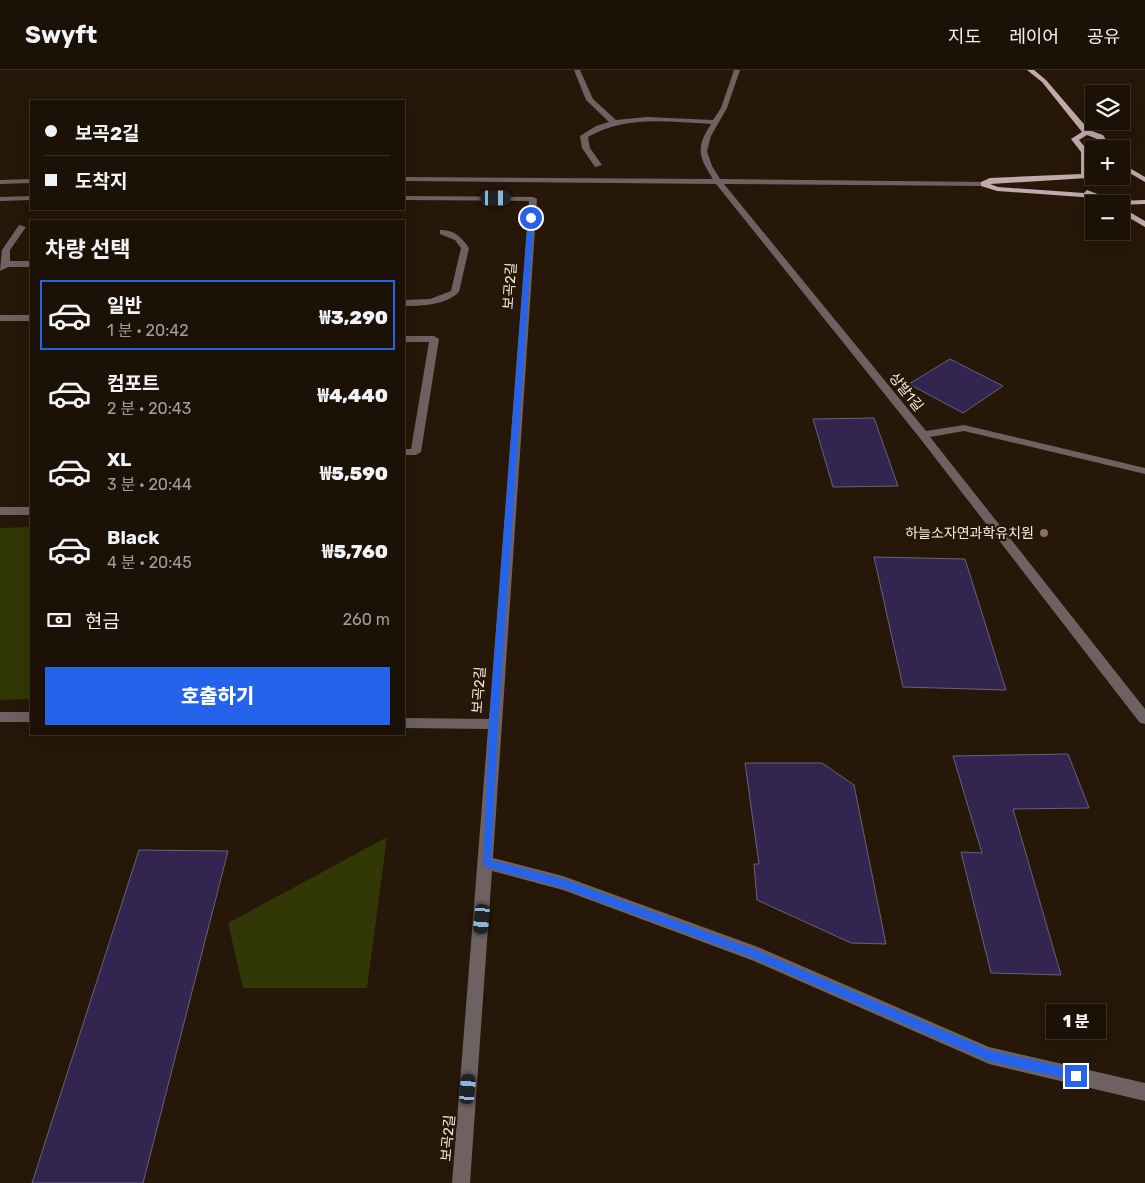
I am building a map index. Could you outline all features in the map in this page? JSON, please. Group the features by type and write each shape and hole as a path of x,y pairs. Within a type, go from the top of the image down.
{"main road":[{"path":"1030,70 1044,81 1086,132 1101,140"},
{"path":"1085,152 1075,139 1086,132"},
{"path":"1130,171 1143,180"},
{"path":"984,184 990,180 1085,176"},
{"path":"1085,176 1081,181 1081,186 1092,195"},
{"path":"1130,176 1143,180"},
{"path":"984,184 997,189 1085,195"},
{"path":"1130,204 1145,202"},
{"path":"1130,214 1145,225"}],"street":[{"path":"577,70 583,90 593,106 614,122"},
{"name":"상발1길","path":"738,70 724,108 707,136 703,151 708,166 718,182 923,435 1145,719"},
{"path":"598,164 586,148 584,136 594,129 614,122 639,120 716,122"},
{"path":"405,179 984,184"},
{"path":"0,182 30,181"},
{"path":"0,198 30,198"},
{"name":"보곡2길","path":"405,198 533,199 493,724 486,863 461,1183"},
{"path":"22,227 6,250 3,266 30,264"},
{"path":"405,303 424,303 442,300 455,292 465,248 458,238 443,232"},
{"path":"0,318 30,318"},
{"path":"405,339 434,339 416,452 405,452"},
{"path":"923,435 964,428 1145,471"},
{"path":"0,511 30,511"},
{"path":"0,717 30,717"},
{"path":"405,723 493,724"},
{"path":"486,863 563,883 758,956 989,1055 1145,1092"}],"green space":[{"path":"30,527 30,699 0,700 0,528"},
{"path":"387,837 367,988 243,988 228,923"}],"building":[{"path":"950,359 1003,386 963,413 909,384"},
{"path":"874,418 898,486 833,487 813,419"},
{"path":"874,557 965,559 1006,690 903,687"},
{"path":"1068,754 1089,808 1013,809 1061,975 991,973 961,852 982,853 953,756"},
{"path":"745,763 822,763 854,785 886,944 851,943 757,900 754,864 759,864"},
{"path":"139,850 228,851 143,1183 32,1183"}],"place":[{"name":"하늘소자연과학유치원","path":"1044,533"}],"route":[{"path":"531,218 493,724 486,863 563,883 758,956 989,1055 1076,1076"}]}
